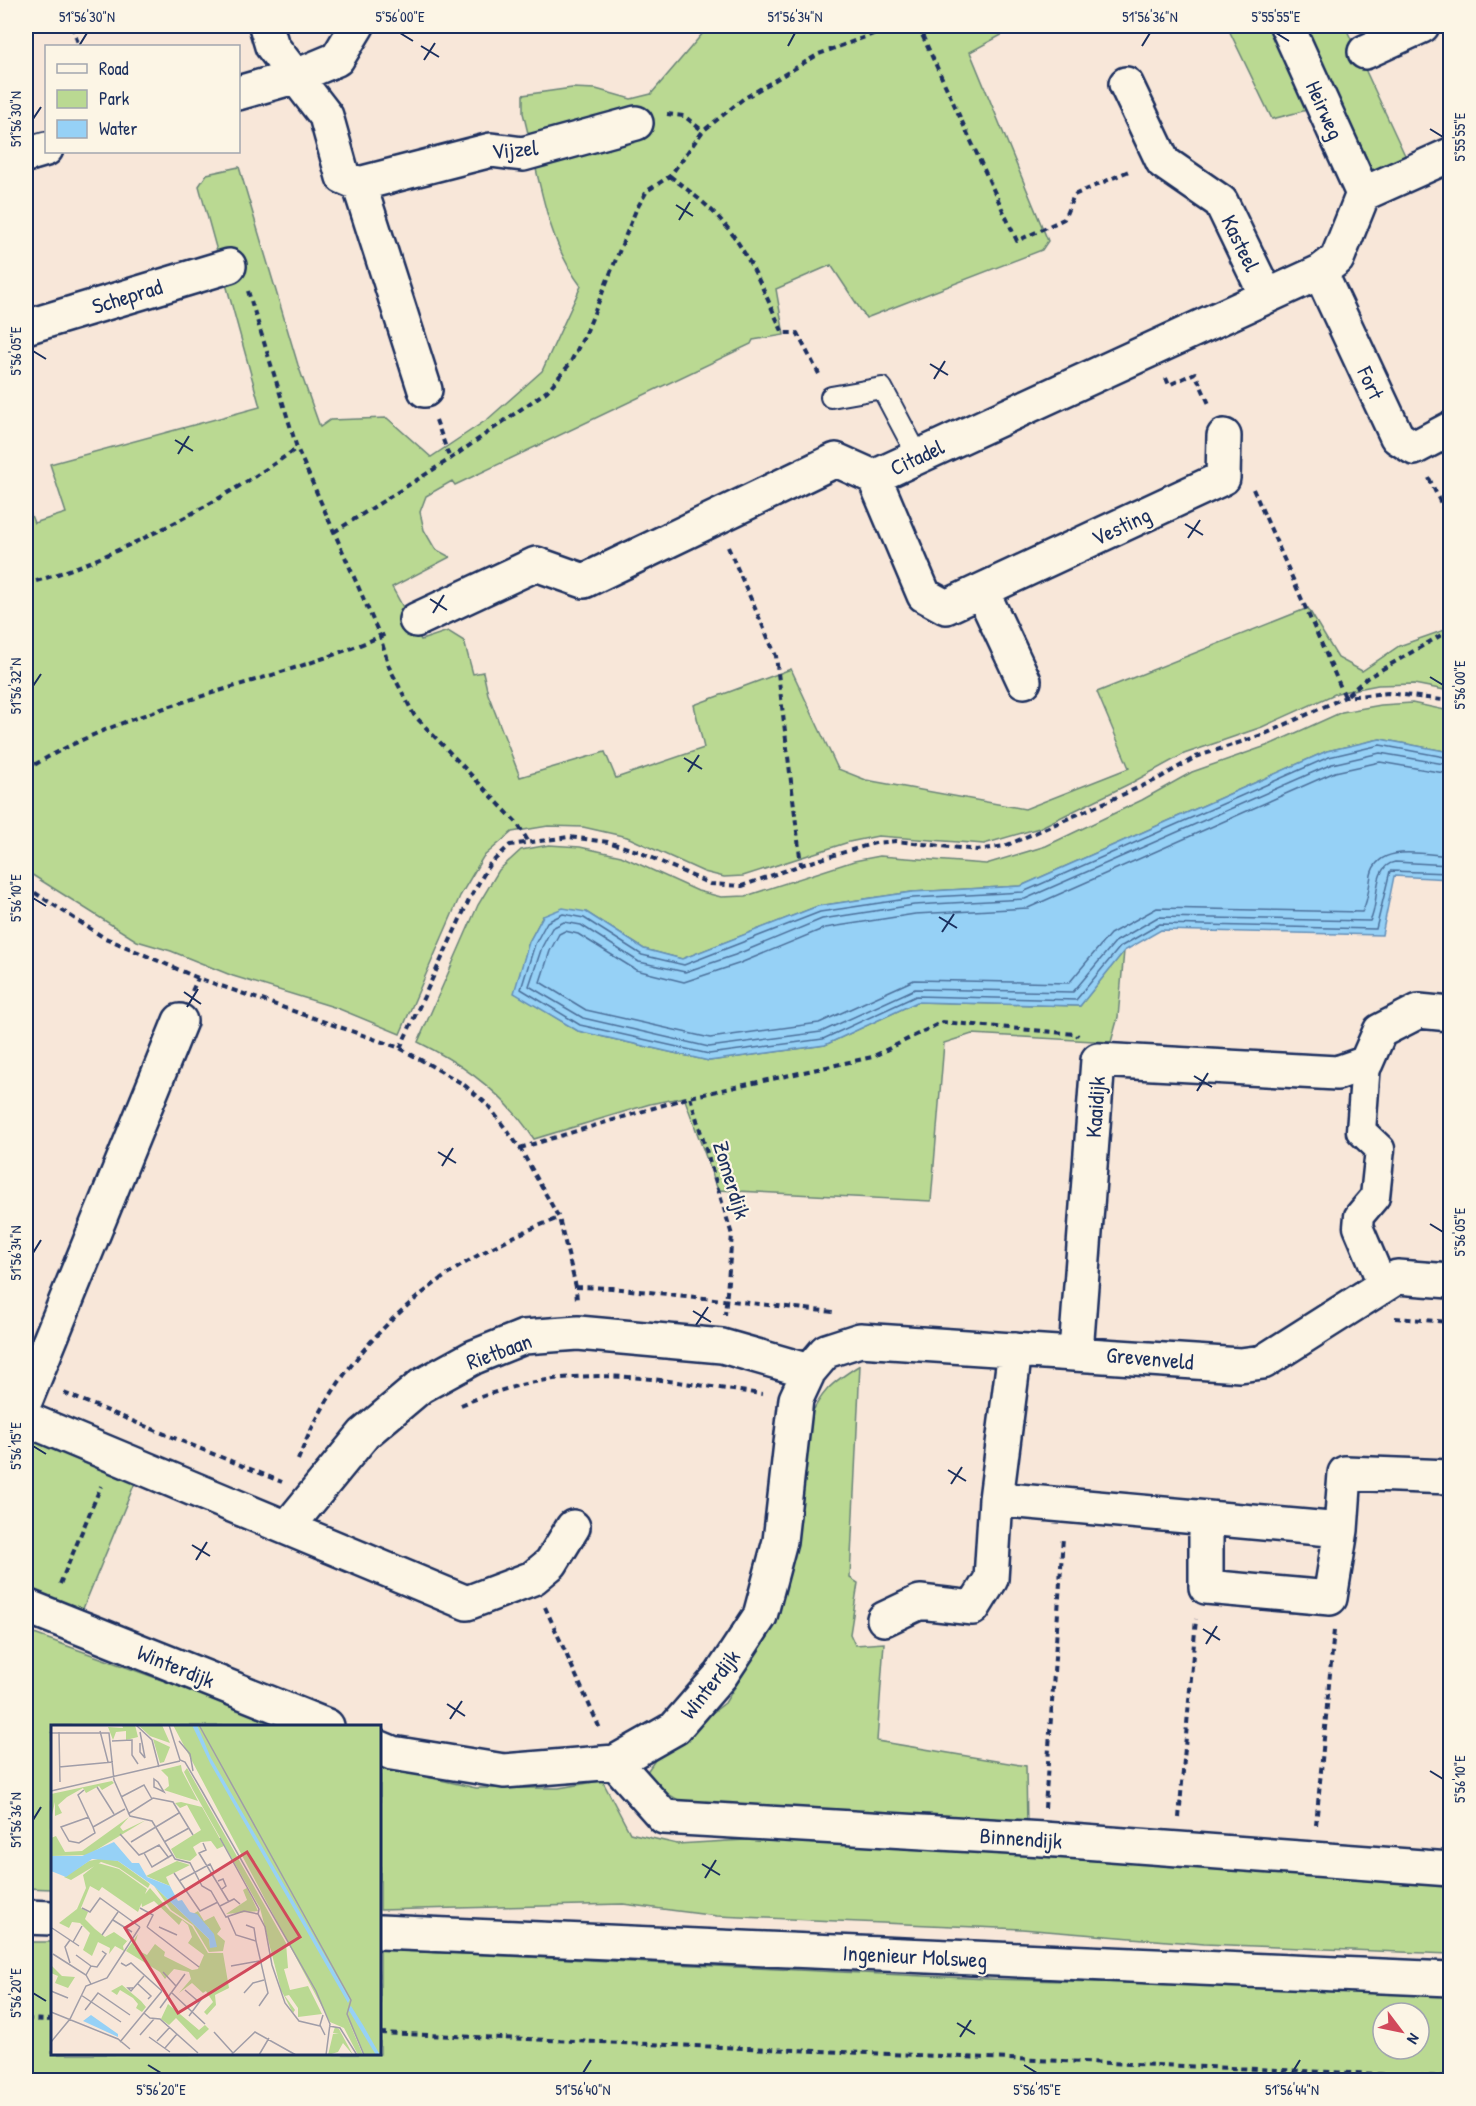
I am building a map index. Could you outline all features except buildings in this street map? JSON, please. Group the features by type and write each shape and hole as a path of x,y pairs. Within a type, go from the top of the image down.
{"street":[{"path":"266,26 272,46 326,116 343,177 359,184 425,390"},
{"path":"240,92 294,77 337,59 357,26"},
{"name":"Heirweg","path":"1287,26 1363,194"},
{"path":"1365,52 1422,26"},
{"name":"Kasteel","path":"1126,84 1163,162 1221,202 1266,295"},
{"name":"Vijzel","path":"359,184 491,150 523,154 636,123"},
{"path":"26,155 45,149"},
{"path":"1320,272 1337,259 1363,194 1450,154"},
{"name":"Scheprad","path":"26,327 229,266"},
{"name":"Citadel","path":"416,620 536,564 584,581 836,460 874,477 1320,272"},
{"name":"Fort","path":"1320,272 1397,437 1414,448"},
{"path":"1414,448 1450,429"},
{"path":"1223,478 1224,436"},
{"name":"Vesting","path":"874,477 924,595 945,607 1223,478"},
{"path":"982,591 1024,681"},
{"path":"1383,1286 1358,1227 1359,1216 1375,1197 1380,1149 1361,1131 1366,1063 1380,1031 1419,1011 1450,1014"},
{"path":"26,1399 180,1021"},
{"name":"Kaaidijk","path":"1076,1352 1098,1060 1337,1073 1366,1063"},
{"name":"Grevenveld","path":"818,1361 860,1340 1076,1352 1240,1365 1263,1362 1397,1277 1450,1281"},
{"name":"Rietbaan","path":"287,1528 364,1434 421,1386 474,1357 524,1337 578,1333 722,1346 818,1361"},
{"path":"884,1619 920,1602 974,1608 991,1579 996,1499 1015,1350"},
{"name":"Winterdijk","path":"381,1748 392,1753 504,1771 615,1762 675,1728 721,1675 760,1616 780,1541 796,1399 818,1361"},
{"path":"26,1419 467,1604 533,1578 550,1563 573,1527"},
{"path":"1206,1518 1206,1587 1330,1598 1341,1530 1346,1473 1450,1477"},
{"path":"996,1499 1341,1530"},
{"name":"Winterdijk","path":"26,1606 324,1725"},
{"name":"Binnendijk","path":"615,1762 664,1816 1043,1839 1450,1869"},
{"path":"26,1917 51,1918"},
{"name":"Ingenieur Molsweg","path":"381,1932 1450,1979"}],"lane":[{"path":"831,397 882,388 918,456"}],"path":[{"path":"72,26 79,45"},
{"path":"334,532 450,459 547,390 568,365 586,333 636,210 648,191 670,176 704,131 743,99 819,54 895,26"},
{"path":"918,26 1017,241 1064,219 1074,195 1160,156"},
{"path":"670,176 702,201 725,225 745,254 783,333 797,333 831,397"},
{"path":"229,266 243,275 297,448 380,636 389,667 414,714 518,823 528,841"},
{"path":"1153,347 1169,385 1196,373 1224,436"},
{"path":"425,390 450,459"},
{"path":"26,584 116,550 180,519 268,468 297,448"},
{"path":"1414,448 1450,523"},
{"path":"1223,478 1248,479 1345,697"},
{"path":"715,518 776,656 801,865"},
{"path":"400,1048 469,900 489,865 510,846 528,841 569,837 608,842 637,851 710,884 742,886 801,865 875,843 896,841 977,850 1005,846 1156,780 1196,757 1265,734 1345,697 1367,678 1450,630"},
{"path":"26,770 88,735 320,660 380,636"},
{"path":"1345,697 1388,693 1450,700"},
{"path":"26,887 103,937 148,957 340,1029 400,1048 463,1084 487,1104 520,1148 559,1218 576,1287 578,1333"},
{"path":"520,1148 690,1097 872,1057 942,1022 1076,1034 1098,1060"},
{"name":"Zomerdijk","path":"690,1097 732,1235 722,1346"},
{"path":"296,1466 321,1411 342,1377 395,1315 432,1284 488,1248 559,1218"},
{"path":"576,1287 612,1288 836,1313 860,1340"},
{"path":"67,1568 114,1455"},
{"path":"1043,1839 1065,1505"},
{"path":"533,1578 615,1762"},
{"path":"1176,1849 1198,1599 1206,1587"},
{"path":"1312,1859 1335,1616 1330,1598"},
{"path":"26,2019 51,2020"},
{"path":"381,2033 1450,2077"}],"green space":[{"path":"709,26 1018,26 970,52 1048,241 1042,250 866,318 831,265 776,289 784,335 753,340 751,344 455,485 452,481 426,496 420,512 424,530 435,549 450,557 392,587 421,640 448,631 464,641 473,674 483,672 488,694 520,777 605,752 616,778 704,748 694,705 791,669 838,769 866,780 1025,809 1129,768 1097,692 1308,608 1338,658 1362,671 1399,646 1450,628 1450,691 1414,684 1378,685 1337,693 1262,727 1184,754 1039,828 984,844 878,836 849,842 743,876 724,877 704,872 627,837 583,827 548,826 512,832 483,857 460,896 400,1034 337,1008 233,976 171,951 137,941 26,871 26,512 29,510 34,523 66,513 50,464 260,407 199,186 207,174 239,167 298,365 320,427 330,420 387,418 431,457 488,419 542,371 581,286 559,247 544,203 523,113 523,95 572,88 596,89 631,99 651,94"},
{"path":"1227,26 1268,26 1307,110 1272,119"},
{"path":"1305,26 1345,26 1410,166 1377,180"},
{"path":"1412,703 1450,711 1450,752 1380,739 1327,751 1021,886 912,892 818,906 682,959 644,949 586,912 543,916 529,942 515,993 578,1031 709,1061 825,1045 917,1002 1080,1006 1124,951 1118,1017 1111,1042 972,1034 944,1043 931,1201 718,1190 684,1097 650,1104 534,1139 511,1109 483,1083 468,1071 418,1042 478,905 499,870 521,850 549,845 580,847 621,856 698,891 721,897 746,896 854,861 880,856 986,864 1046,846 1142,800 1192,772 1269,745 1342,712 1381,705"},
{"path":"860,1365 850,1578 858,1583 850,1634 855,1645 884,1643 877,1741 1026,1766 1027,1827 685,1804 656,1787 646,1773 660,1753 725,1703 750,1663 781,1584 807,1424 828,1389"},
{"path":"26,1438 137,1478 82,1611 26,1590"},
{"path":"26,1631 285,1725 51,1725 51,1889 26,1888"},
{"path":"382,1767 476,1788 559,1788 600,1781 603,1782 630,1833 677,1844 833,1835 1450,1882 1450,1954 1204,1944 1022,1929 717,1916 623,1904 381,1910"},
{"path":"26,1942 51,1942 51,2055 381,2055 381,1950 988,1979 1240,1986 1450,1996 1450,2080 26,2080"}],"water":[{"path":"1380,739 1450,752 1450,879 1394,876 1382,935 1161,930 1124,951 1080,1006 917,1002 825,1045 709,1061 578,1031 514,993 529,942 543,916 563,908 586,912 644,949 682,959 818,906 912,892 1021,886 1327,751"}]}
